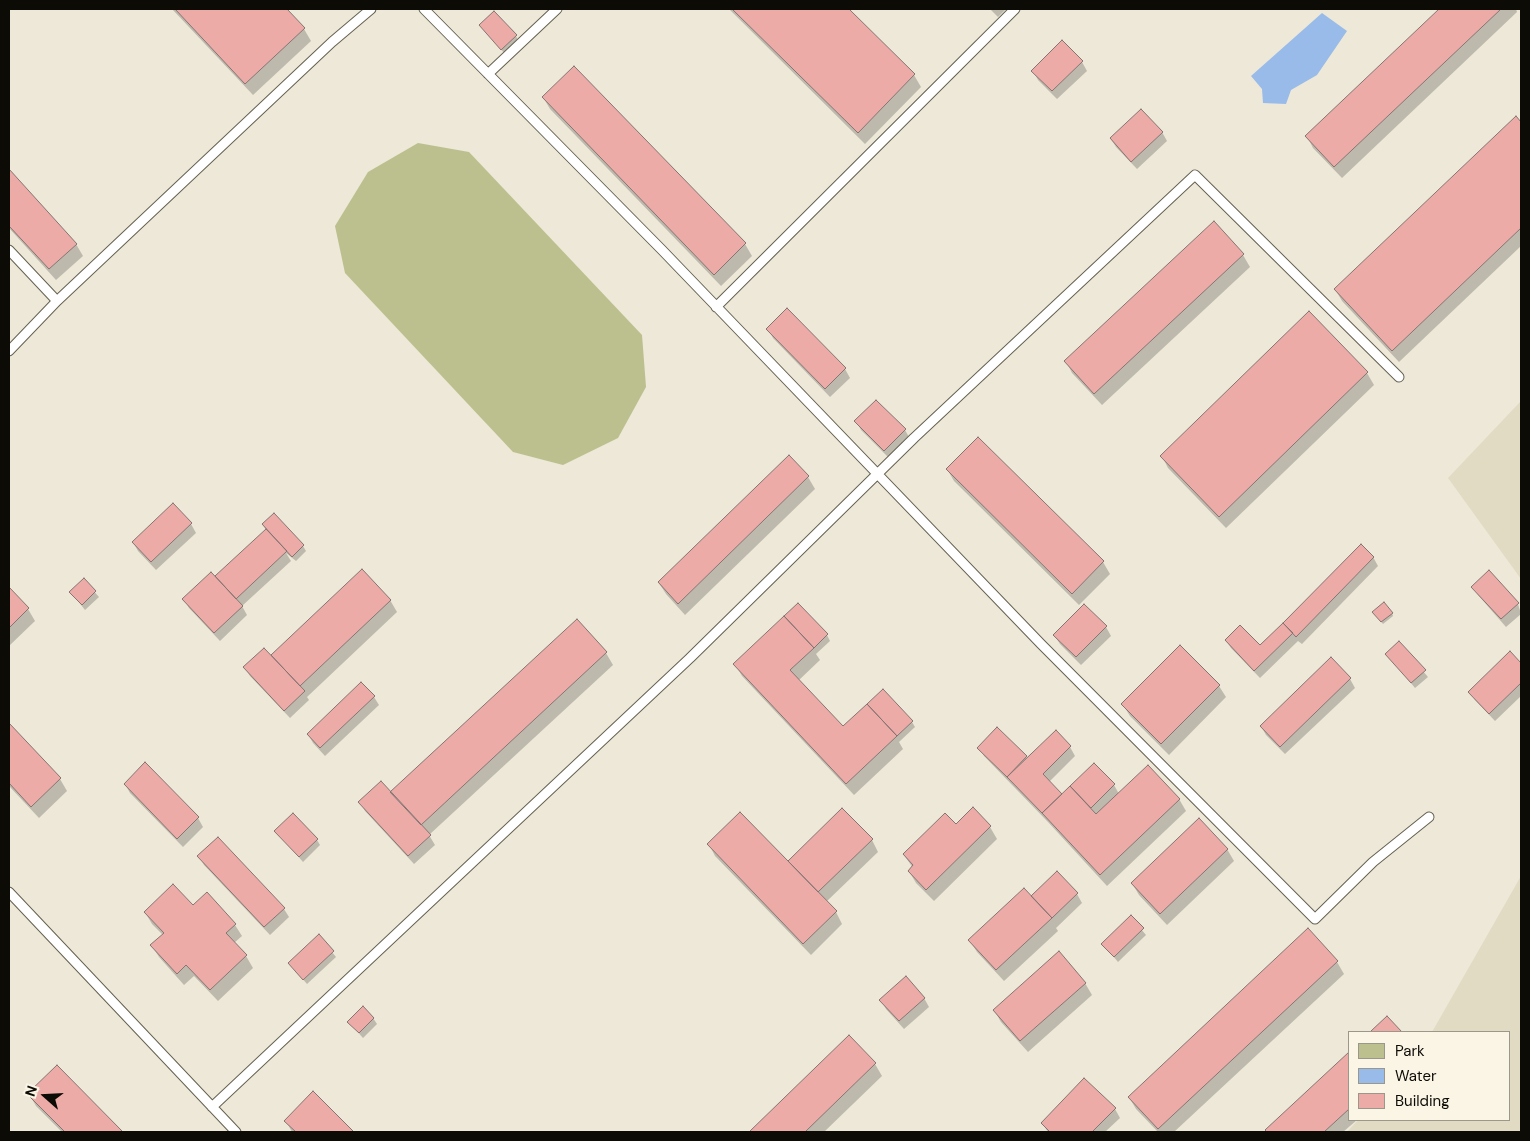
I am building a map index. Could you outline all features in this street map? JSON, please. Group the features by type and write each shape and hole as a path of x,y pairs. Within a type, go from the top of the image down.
{"lane":[{"path":"9,351 58,301 325,49 371,9"},
{"path":"424,9 716,307 1041,644 1316,918 1374,862 1429,817"},
{"path":"488,74 557,9"},
{"path":"716,307 1015,9"},
{"path":"212,1107 690,658 914,438 1195,175 1399,377"},
{"path":"9,250 58,301"},
{"path":"9,892 236,1132"}],"shaded area":[{"path":"1521,401 1521,579 1448,478"},
{"path":"1521,876 1521,1132 1347,1132 1357,1121 1510,1121 1510,1031 1433,1031"}],"green space":[{"path":"418,143 469,152 642,335 646,387 618,438 563,465 513,452 345,273 335,226 368,172"}],"water":[{"path":"1322,13 1347,31 1317,75 1291,90 1286,104 1263,103 1262,89 1251,76"}],"building":[{"path":"175,9 287,9 305,28 245,84"},
{"path":"732,9 849,9 915,74 858,133"},
{"path":"1439,9 1501,9 1334,167 1305,136"},
{"path":"494,11 517,35 501,50 479,25"},
{"path":"1062,40 1083,61 1052,91 1031,71"},
{"path":"574,66 746,243 714,275 542,97"},
{"path":"1141,109 1163,132 1131,162 1110,138"},
{"path":"1516,116 1521,122 1521,228 1392,351 1334,289"},
{"path":"9,169 77,244 49,269 9,226"},
{"path":"1214,221 1244,254 1094,394 1064,361"},
{"path":"787,308 846,368 825,389 766,329"},
{"path":"1309,311 1368,372 1219,517 1160,456"},
{"path":"876,400 906,429 884,451 854,421"},
{"path":"978,437 1104,561 1072,594 946,469"},
{"path":"789,455 809,476 678,604 658,582"},
{"path":"173,503 192,523 151,562 132,542"},
{"path":"274,513 304,545 292,557 262,524"},
{"path":"266,529 287,551 236,599 215,576"},
{"path":"1361,544 1374,557 1296,637 1283,623"},
{"path":"362,569 391,600 300,686 271,655"},
{"path":"1489,570 1519,603 1501,619 1471,587"},
{"path":"211,572 243,606 214,633 182,599"},
{"path":"84,578 96,591 82,605 69,592"},
{"path":"9,587 29,608 9,628"},
{"path":"1384,602 1393,613 1381,622 1372,612"},
{"path":"798,603 828,634 814,648 784,616"},
{"path":"1084,604 1107,626 1076,657 1053,635"},
{"path":"784,616 814,648 790,670 843,726 867,704 897,736 846,784 733,664"},
{"path":"577,619 607,652 421,825 390,792"},
{"path":"1283,623 1293,633 1254,671 1225,640 1240,625 1260,645"},
{"path":"1399,641 1426,670 1411,683 1385,654"},
{"path":"1180,645 1220,685 1161,744 1121,704"},
{"path":"264,648 305,691 284,711 243,667"},
{"path":"1510,651 1521,663 1521,683 1489,714 1468,692"},
{"path":"1331,657 1351,678 1280,747 1260,726"},
{"path":"361,682 375,696 320,748 307,734"},
{"path":"883,689 913,721 897,736 867,704"},
{"path":"9,723 61,778 31,807 9,783"},
{"path":"997,727 1027,756 1007,777 977,748"},
{"path":"1056,730 1071,746 1043,774 1062,794 1042,813 1007,777"},
{"path":"145,762 199,817 177,839 124,784"},
{"path":"1094,763 1115,784 1091,808 1070,786"},
{"path":"1148,765 1180,799 1100,875 1042,813 1070,786 1096,814"},
{"path":"381,781 431,835 408,856 358,802"},
{"path":"973,807 991,826 926,890 908,871 913,865 903,854 945,813 956,824"},
{"path":"842,808 873,839 818,892 788,861"},
{"path":"740,812 837,911 803,944 707,844"},
{"path":"293,813 318,839 299,857 274,831"},
{"path":"1199,818 1228,849 1160,914 1131,883"},
{"path":"218,837 285,908 264,927 197,856"},
{"path":"1057,871 1078,893 1052,918 1031,896"},
{"path":"173,884 193,905 207,892 236,924 226,933 247,955 210,990 186,965 177,974 150,945 164,933 144,912"},
{"path":"1024,888 1052,918 996,970 968,940"},
{"path":"1131,915 1144,928 1114,957 1101,944"},
{"path":"1308,928 1338,961 1158,1129 1128,1097"},
{"path":"319,934 334,951 303,980 288,963"},
{"path":"1059,951 1086,983 1020,1041 993,1010"},
{"path":"906,976 925,998 899,1021 879,1000"},
{"path":"363,1006 374,1018 359,1033 347,1022"},
{"path":"1387,1016 1401,1031 1371,1031"},
{"path":"849,1035 876,1063 805,1132 749,1132"},
{"path":"1348,1053 1348,1110 1324,1132 1267,1132 1265,1130"},
{"path":"57,1065 123,1132 65,1132 27,1094"},
{"path":"1084,1078 1116,1108 1092,1132 1050,1132 1041,1123"},
{"path":"313,1091 354,1132 296,1132 284,1121"}]}
